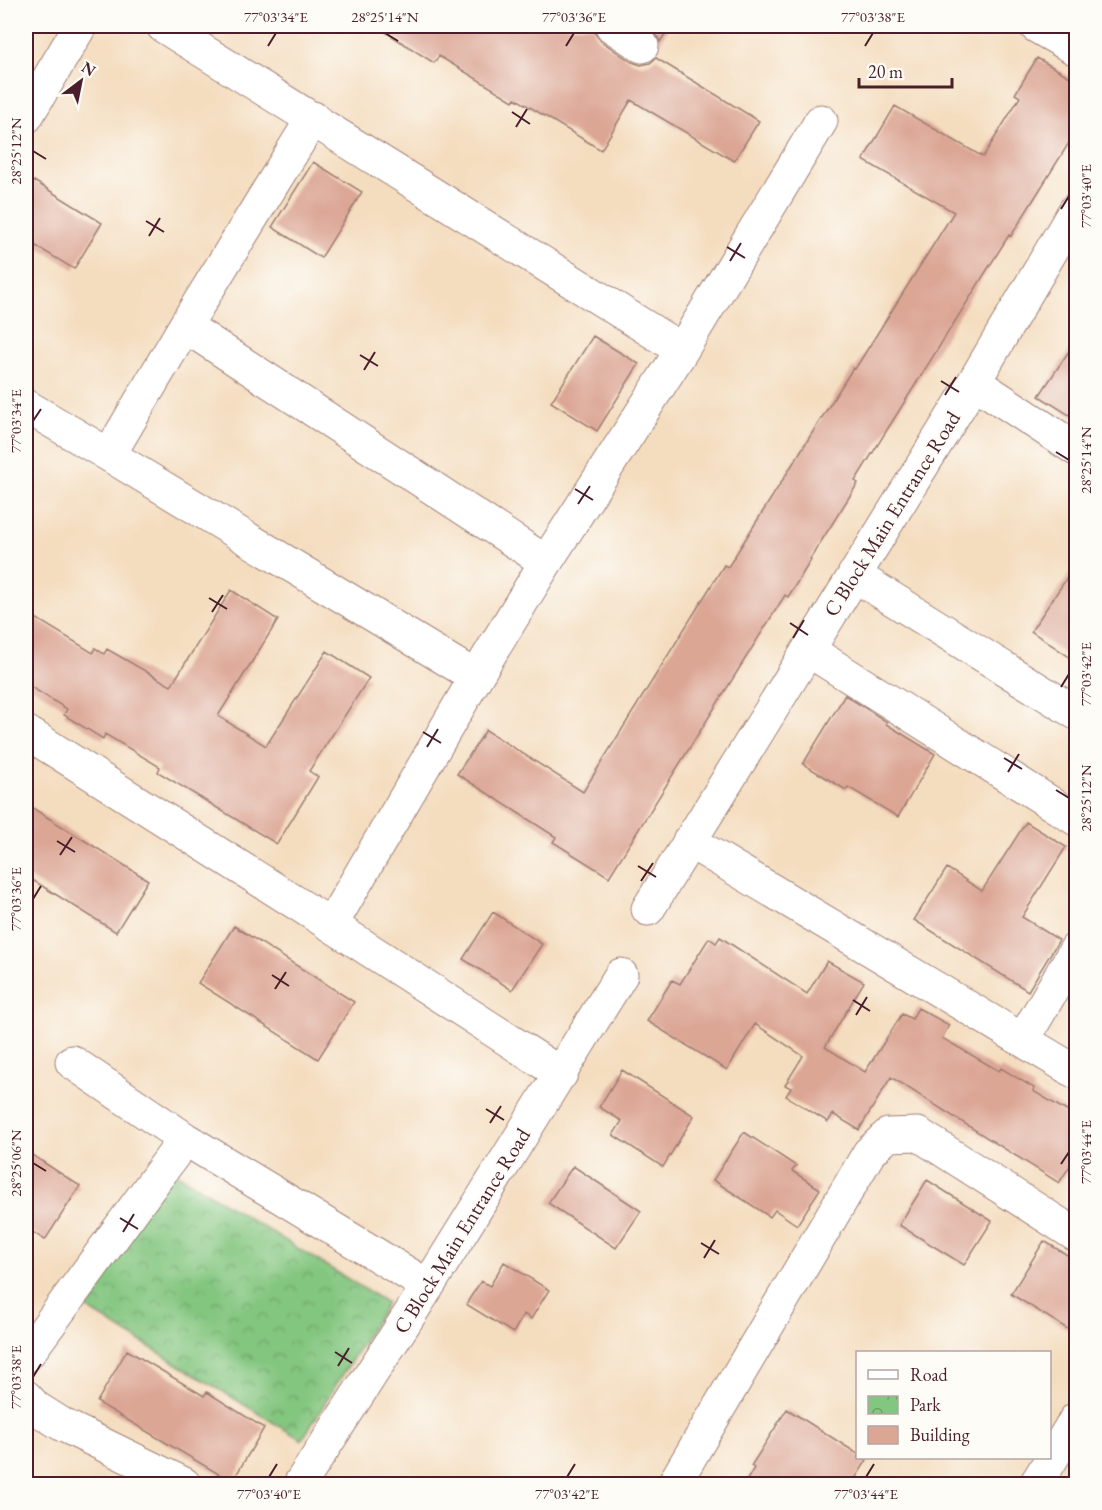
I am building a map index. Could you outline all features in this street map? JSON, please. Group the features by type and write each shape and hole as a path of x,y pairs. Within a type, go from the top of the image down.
{"street":[{"path":"26,117 80,26"},
{"path":"163,26 682,350"},
{"path":"612,26 642,46"},
{"path":"1036,26 1077,50"},
{"path":"109,455 313,118"},
{"path":"331,925 476,676 682,350 821,121"},
{"name":"C Block Main Entrance Road","path":"648,909 974,382 1077,209"},
{"path":"185,326 546,562"},
{"path":"974,382 1077,449"},
{"path":"26,406 476,676"},
{"path":"854,575 1077,713"},
{"path":"808,650 1077,819"},
{"path":"26,732 561,1074"},
{"path":"689,842 1077,1072"},
{"path":"1023,1040 1077,949"},
{"name":"C Block Main Entrance Road","path":"300,1485 428,1286 621,975"},
{"path":"72,1062 185,1139 428,1286"},
{"path":"674,1485 869,1153 888,1135 918,1134 1077,1235"},
{"path":"26,1356 185,1139"},
{"path":"26,1397 36,1408 63,1425 184,1485"},
{"path":"1036,1485 1077,1419"}],"green space":[{"path":"169,1169 387,1303 302,1440 81,1305"}],"building":[{"path":"376,26 593,26 601,41 632,62 641,65 650,63 656,58 759,121 734,161 631,100 601,150 515,98 513,101 439,56 434,63"},
{"path":"645,26 670,26 660,42 653,31"},
{"path":"1037,58 1077,81 1077,130 855,481 858,483 788,597 785,595 609,877 553,842 556,837 457,774 486,730 583,792 724,565 728,567 954,212 863,160 895,106 983,157 1020,97 1015,94"},
{"path":"313,162 362,192 321,258 272,227"},
{"path":"34,181 102,223 74,269 26,240 26,195"},
{"path":"593,336 639,364 597,431 551,402"},
{"path":"1077,339 1077,420 1039,396"},
{"path":"1077,563 1077,662 1031,631"},
{"path":"231,590 278,620 218,716 266,746 327,651 369,678 309,771 318,777 277,844 158,772 160,767 105,734 103,739 64,715 67,709 26,684 26,612 93,653 95,648 104,654 107,649 171,686"},
{"path":"845,695 935,754 898,817 848,787 846,790 803,764"},
{"path":"26,804 148,880 116,932 26,876"},
{"path":"1026,822 1066,847 1022,917 1059,940 1028,991 914,920 947,868 982,891"},
{"path":"493,912 542,944 512,990 463,959"},
{"path":"234,926 354,1002 318,1059 198,983"},
{"path":"720,937 807,994 827,961 864,982 825,1047 865,1072 902,1014 912,1019 918,1008 949,1025 942,1038 999,1071 1001,1068 1034,1088 1033,1091 1077,1117 1077,1155 1059,1183 891,1077 859,1130 833,1114 828,1122 786,1096 791,1088 785,1085 803,1056 755,1024 727,1070 647,1021 672,980 680,984 709,938 716,943"},
{"path":"622,1070 694,1116 663,1167 613,1135 622,1121 599,1107"},
{"path":"744,1132 796,1166 792,1171 820,1189 797,1225 775,1210 770,1217 713,1180"},
{"path":"26,1151 80,1186 45,1240 26,1228"},
{"path":"573,1166 641,1211 616,1248 548,1203"},
{"path":"927,1180 992,1221 964,1265 899,1225"},
{"path":"1044,1241 1077,1261 1077,1335 1011,1294"},
{"path":"504,1262 549,1290 531,1319 524,1314 513,1333 466,1304 481,1281 490,1286"},
{"path":"127,1350 204,1396 207,1392 264,1428 232,1482 97,1402"},
{"path":"787,1409 856,1453 856,1459 867,1460 851,1485 744,1485 754,1468 751,1466"}]}
